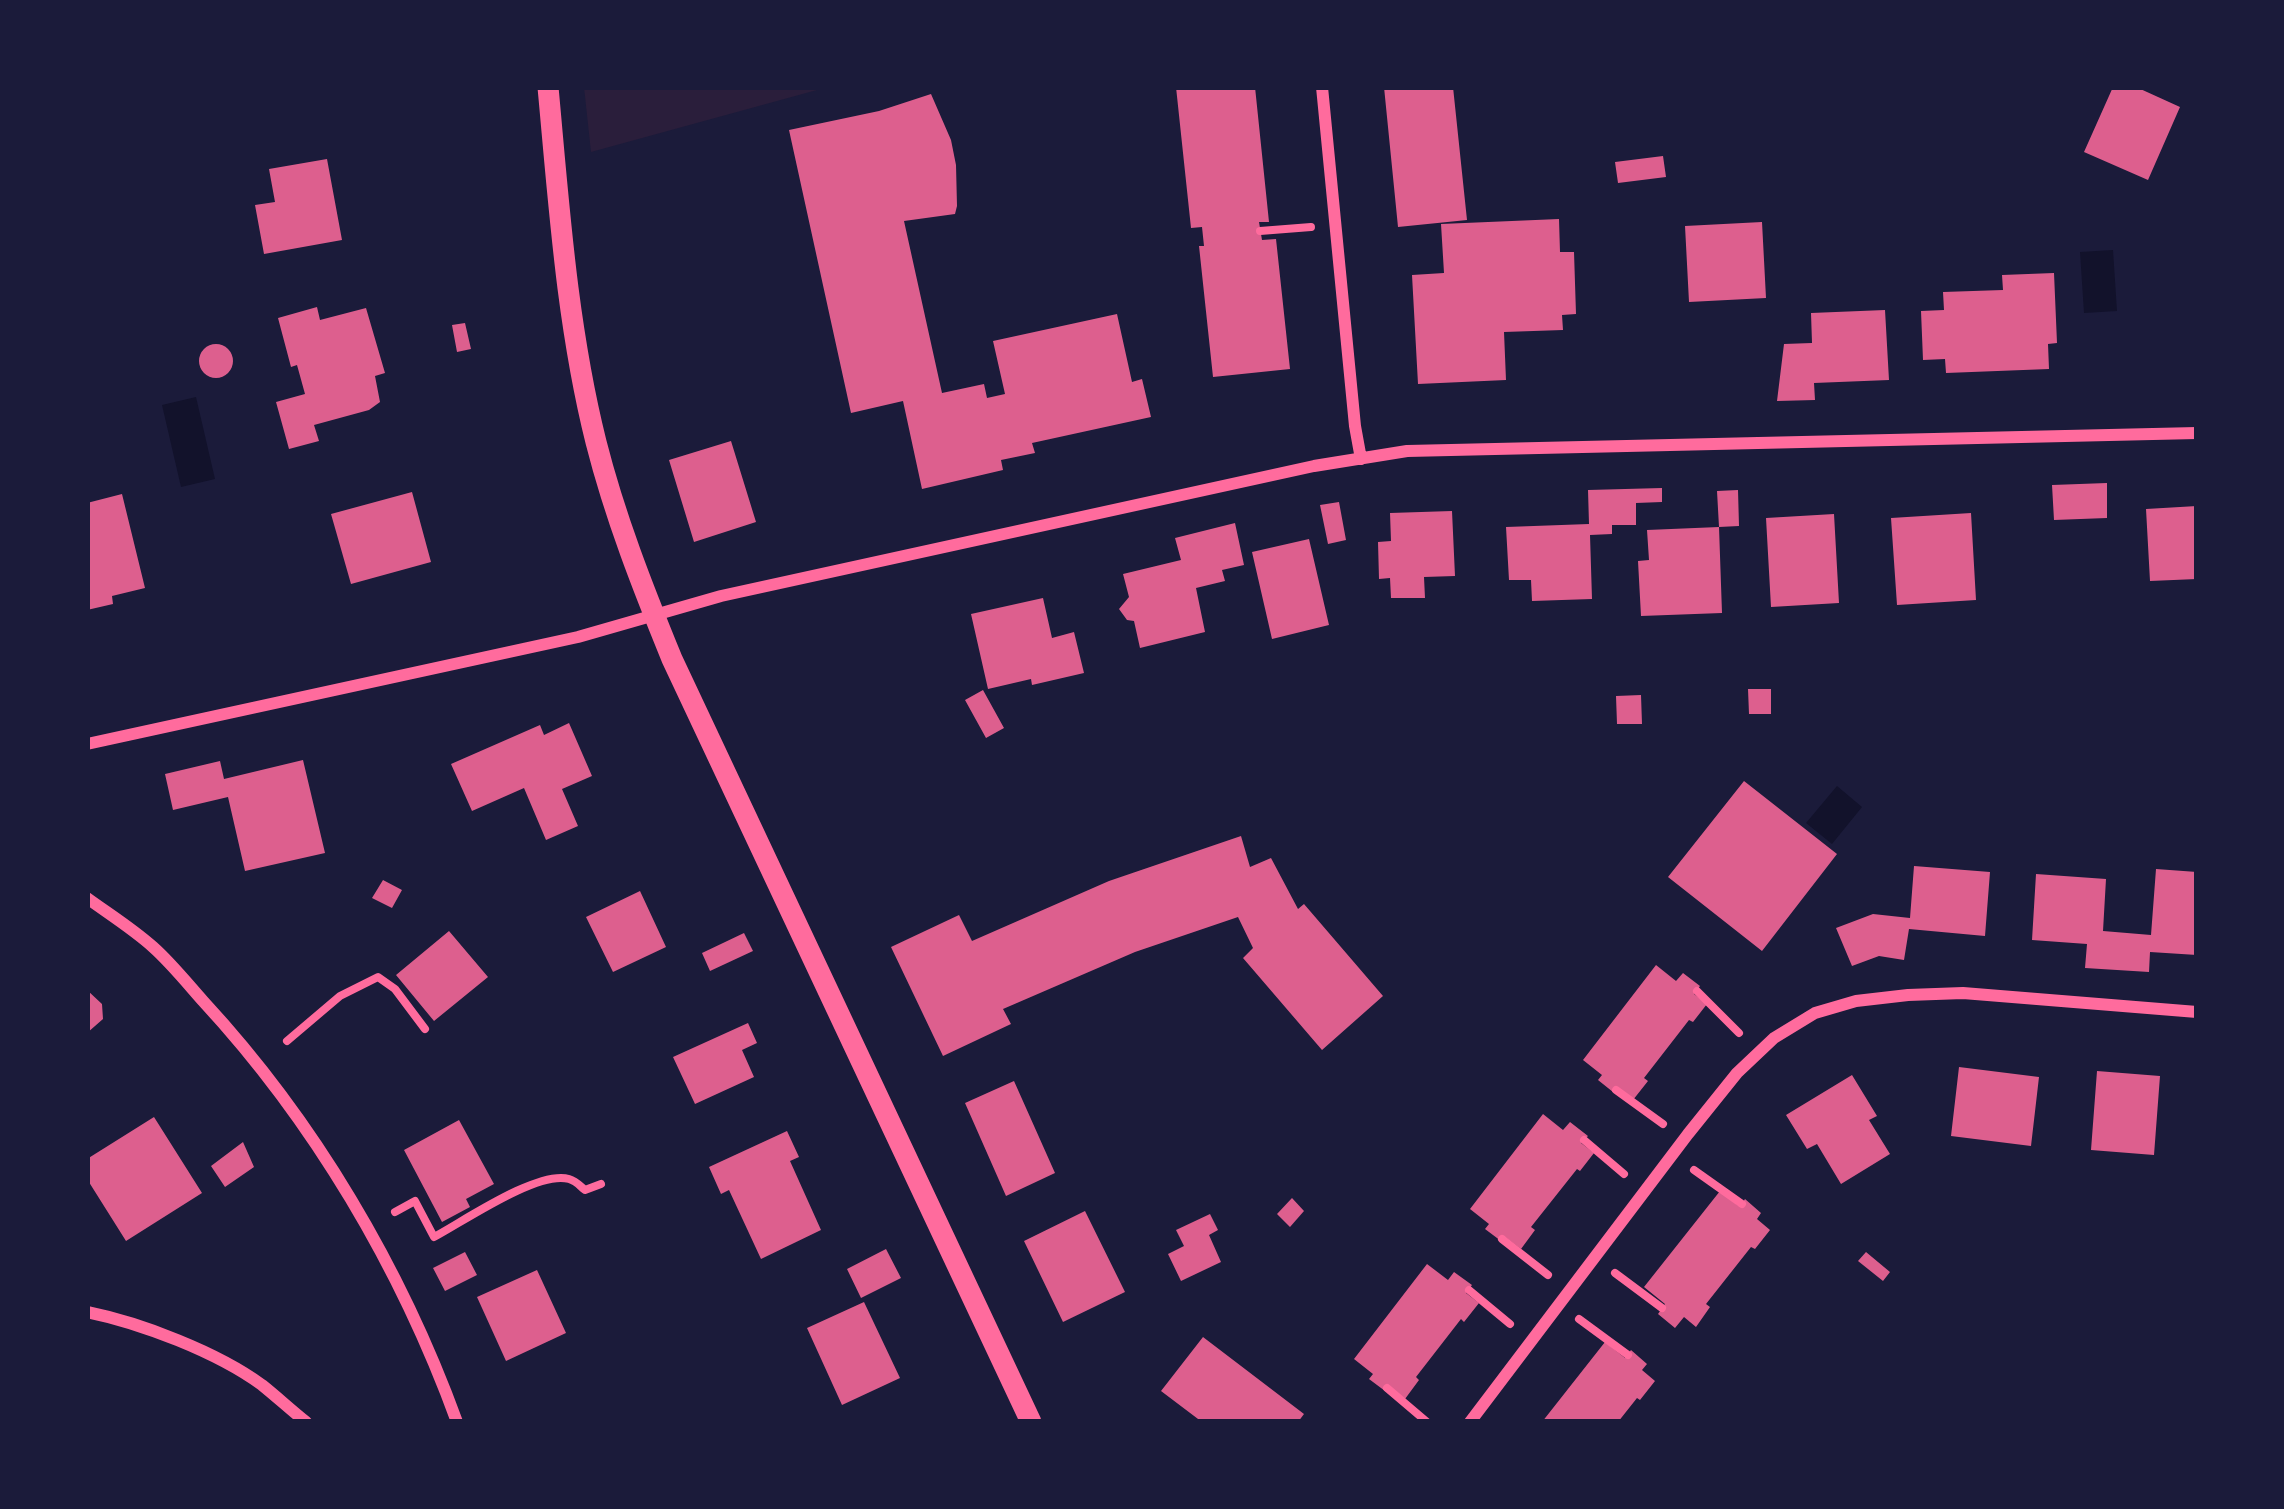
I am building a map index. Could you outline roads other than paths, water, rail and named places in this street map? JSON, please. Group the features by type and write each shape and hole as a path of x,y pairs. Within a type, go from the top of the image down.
{"street":[{"path":"548,87 582,380 611,498 654,616 1031,1422"},
{"path":"1322,87 1361,458"},
{"path":"87,744 561,641 721,596 1294,470 1407,451 2197,434"},
{"path":"87,898 153,947 242,1044 300,1123 406,1296 457,1422"},
{"path":"1470,1422 1737,1073 1774,1038 1815,1013 1856,1001 1963,993 2197,1012"},
{"path":"87,1312 124,1320 191,1346 258,1382 306,1422"}]}
